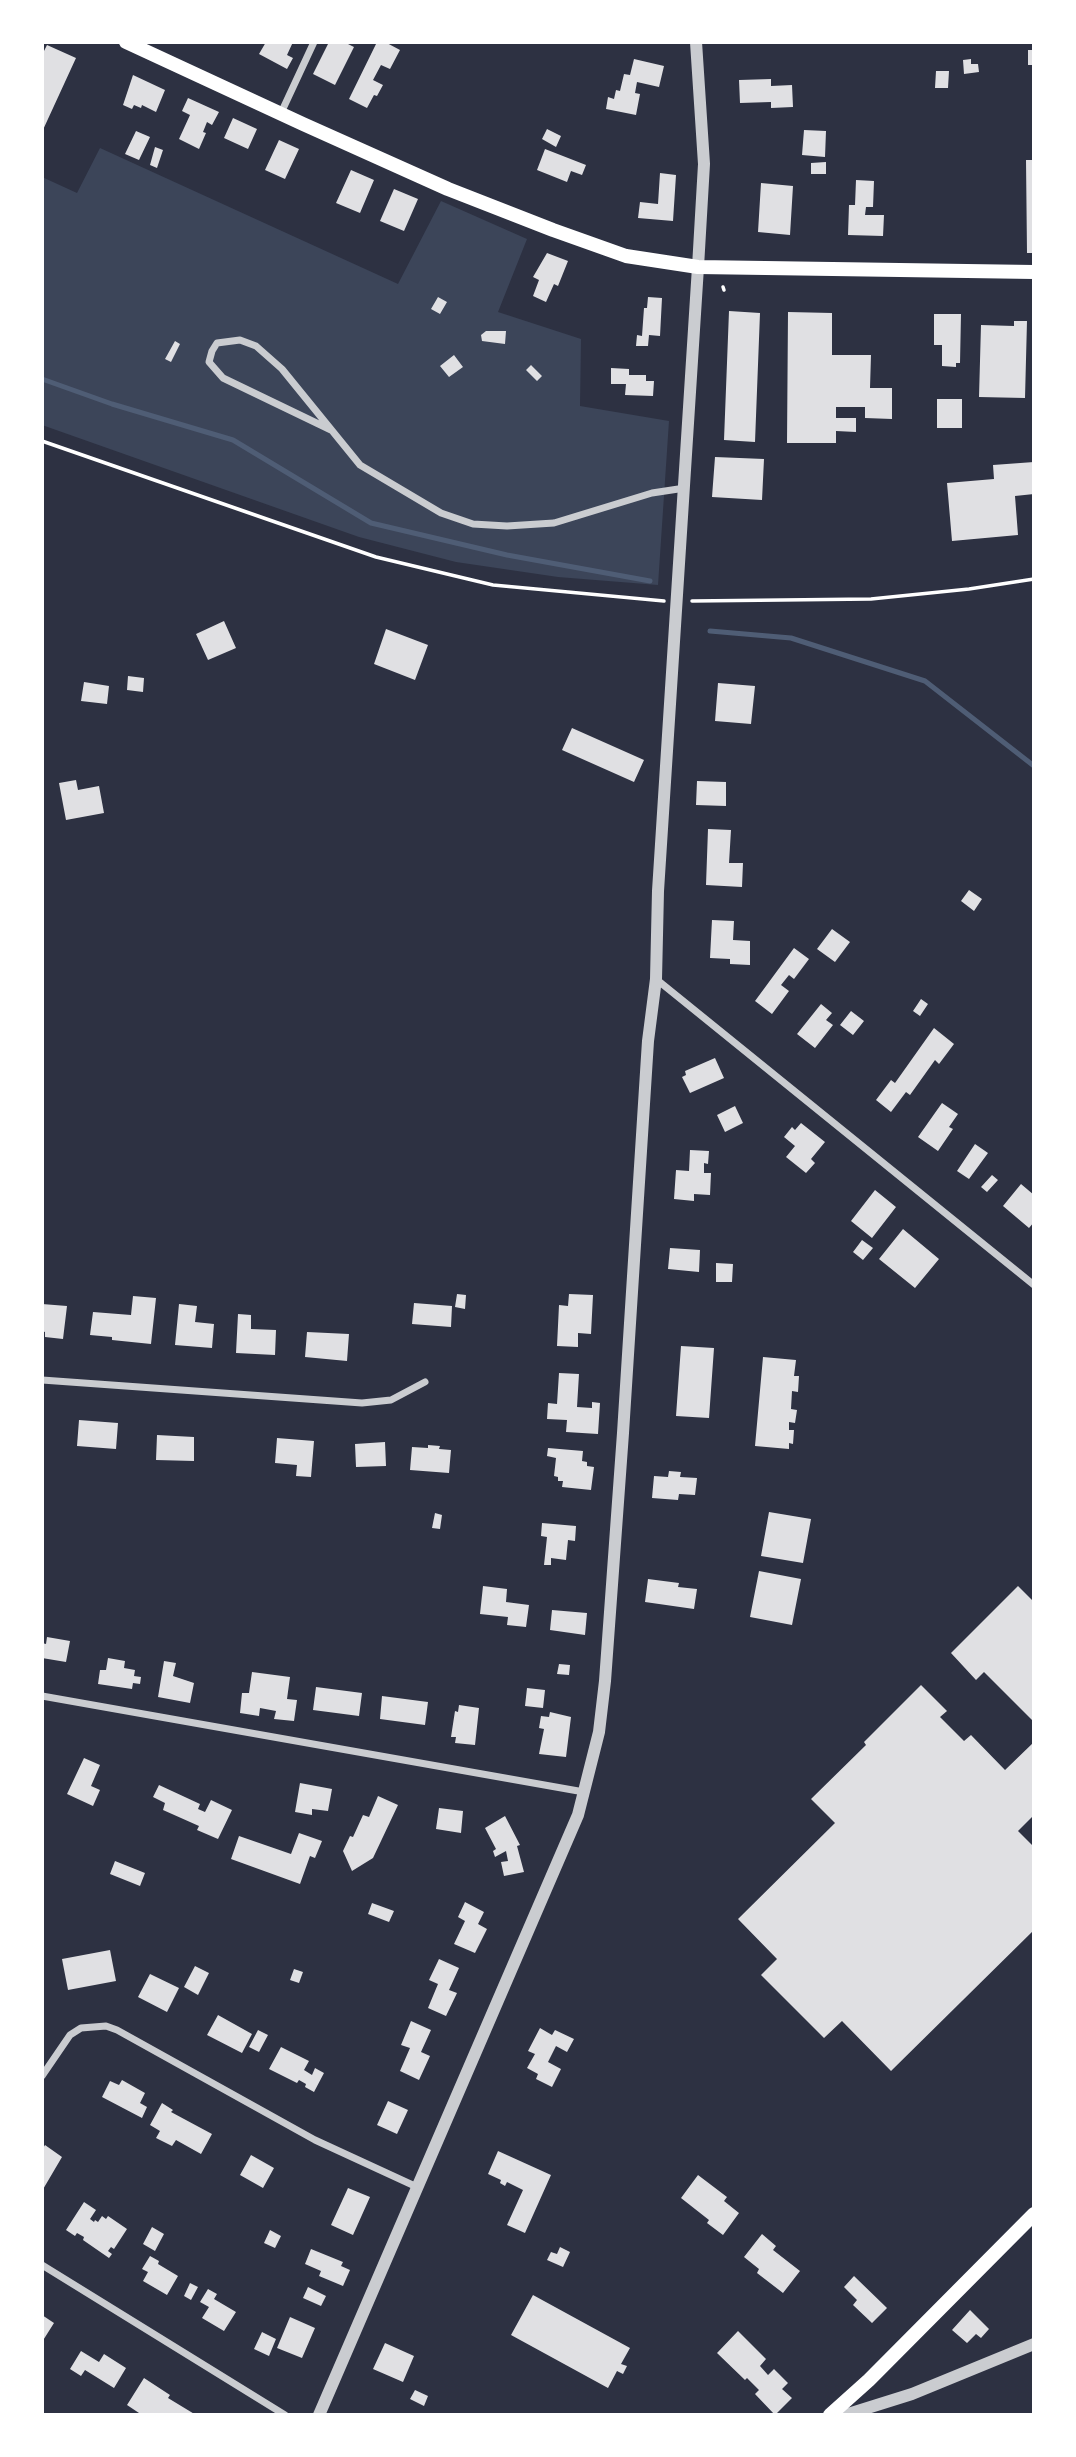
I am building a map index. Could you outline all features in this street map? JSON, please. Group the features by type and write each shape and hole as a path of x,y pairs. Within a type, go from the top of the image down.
{"main road":[{"path":"126,42 448,188 626,256 698,267 887,272 1034,272"},
{"path":"830,2415 869,2380 1034,2214"}],"street":[{"path":"281,114 314,42"},
{"path":"319,2415 578,1815 598,1732 605,1681 624,1423 648,1041 656,979 658,891 704,164 696,42"},
{"path":"331,430 223,378 209,362 217,343 240,340 256,346 282,369 360,465 441,513 473,524 507,526 554,523 652,493 685,488"},
{"path":"656,979 1034,1285"},
{"path":"42,1380 362,1403 391,1400 425,1382"},
{"path":"42,1696 584,1792"},
{"path":"42,2076 71,2035 81,2028 106,2026 315,2140 417,2187"},
{"path":"42,2265 285,2415"},
{"path":"845,2415 912,2394 1034,2344"}],"path":[{"path":"42,441 376,557 493,585 645,601 871,599 1034,579"}],"shaded area":[{"path":"100,148 398,284 441,201 527,239 498,312 581,339 580,406 669,421 658,585 558,577 456,562 359,537 42,425 42,177 77,193"}],"building":[{"path":"266,42 293,42 287,55 293,58 287,69 259,54"},
{"path":"329,42 344,42 354,47 335,85 313,74"},
{"path":"377,42 385,42 400,50 390,69 381,65 373,80 383,85 367,108 349,99"},
{"path":"47,45 76,58 42,132 42,55"},
{"path":"1028,50 1034,50 1034,65 1028,65"},
{"path":"634,59 664,66 659,87 637,82 635,93 640,94 636,115 606,109 608,97 614,99 616,90 620,91 624,74 630,75"},
{"path":"971,59 971,64 978,64 979,72 964,74 963,60"},
{"path":"936,71 949,71 948,88 935,88"},
{"path":"133,75 165,90 156,112 142,105 141,108 134,105 132,109 123,105"},
{"path":"771,79 771,86 792,85 793,107 771,108 771,102 740,103 739,80"},
{"path":"188,98 219,112 212,125 207,122 203,132 206,133 199,149 179,139 190,115 182,111"},
{"path":"233,118 257,129 248,149 224,138"},
{"path":"547,129 561,136 556,147 542,139"},
{"path":"804,130 826,131 825,157 802,155"},
{"path":"136,131 150,137 139,160 125,154"},
{"path":"279,140 299,149 285,179 265,170"},
{"path":"155,147 163,150 157,168 150,165"},
{"path":"545,149 586,165 582,175 571,171 567,182 537,170"},
{"path":"1026,160 1034,160 1034,253 1027,253"},
{"path":"826,162 826,174 811,174 811,163"},
{"path":"351,170 374,180 360,213 336,203"},
{"path":"660,173 676,175 673,221 638,218 640,202 658,204"},
{"path":"856,180 874,181 873,207 866,207 865,215 884,215 883,236 848,235 849,205 855,205"},
{"path":"761,183 793,186 790,235 758,232"},
{"path":"394,189 418,199 404,231 380,221"},
{"path":"547,253 568,261 558,286 554,284 546,302 533,296 539,280 533,277"},
{"path":"438,297 447,302 440,314 431,309"},
{"path":"648,297 662,298 660,336 649,335 648,346 636,346 637,335 642,336 644,308 647,308"},
{"path":"729,311 760,313 755,442 724,440"},
{"path":"788,312 832,313 832,355 871,355 870,388 892,388 892,419 865,418 865,407 836,407 836,418 856,418 856,432 836,431 836,443 787,443"},
{"path":"934,314 961,314 960,363 956,363 956,367 942,366 942,345 934,345"},
{"path":"1014,321 1027,321 1025,398 979,397 981,325 1014,326"},
{"path":"486,331 506,331 505,344 482,341 481,335"},
{"path":"175,341 180,344 171,362 165,359"},
{"path":"454,355 463,367 449,377 440,366"},
{"path":"531,365 542,376 537,381 526,370"},
{"path":"611,368 629,369 629,375 646,375 646,381 654,381 653,396 625,395 626,384 611,384"},
{"path":"937,399 962,399 962,428 937,428"},
{"path":"715,457 764,459 762,500 712,497"},
{"path":"1034,462 1034,494 1015,496 1018,535 952,541 947,483 994,479 993,465"},
{"path":"224,621 236,648 208,660 196,634"},
{"path":"386,629 428,645 415,680 374,664"},
{"path":"128,676 144,678 143,692 127,690"},
{"path":"84,682 109,686 107,704 81,701"},
{"path":"718,683 755,686 751,724 715,721"},
{"path":"572,728 644,760 634,782 562,750"},
{"path":"76,780 78,790 99,786 104,813 66,820 59,783"},
{"path":"697,781 726,782 726,806 696,805"},
{"path":"708,829 731,830 729,863 743,863 742,887 706,885"},
{"path":"969,890 982,899 974,911 961,901"},
{"path":"712,920 734,921 733,940 750,941 750,965 730,964 730,959 710,958"},
{"path":"832,929 850,942 835,962 817,949"},
{"path":"794,948 809,959 794,979 789,975 781,985 789,991 772,1014 755,1001"},
{"path":"921,999 928,1004 920,1016 913,1011"},
{"path":"821,1004 832,1013 826,1020 833,1025 815,1048 797,1034"},
{"path":"851,1011 864,1021 853,1035 840,1025"},
{"path":"934,1028 954,1044 939,1064 935,1060 910,1095 906,1092 891,1112 876,1100 891,1080 895,1083"},
{"path":"715,1058 724,1078 690,1093 682,1077 686,1075 685,1071"},
{"path":"942,1103 958,1114 949,1127 953,1129 938,1151 918,1137"},
{"path":"735,1106 743,1123 725,1132 717,1115"},
{"path":"801,1123 825,1142 811,1159 815,1163 806,1173 786,1157 795,1146 784,1137 792,1127 795,1130"},
{"path":"975,1144 988,1153 969,1179 957,1171"},
{"path":"690,1150 709,1151 708,1164 704,1163 704,1173 711,1173 710,1195 694,1194 694,1201 674,1199 676,1170 689,1171"},
{"path":"992,1175 998,1180 987,1192 981,1187"},
{"path":"1021,1184 1034,1195 1034,1222 1029,1228 1003,1206"},
{"path":"875,1190 896,1207 872,1238 851,1221"},
{"path":"903,1229 939,1259 915,1288 879,1259"},
{"path":"862,1240 873,1248 863,1260 853,1252"},
{"path":"670,1248 700,1250 699,1272 668,1269"},
{"path":"716,1263 733,1264 732,1282 716,1282"},
{"path":"457,1294 466,1295 465,1309 455,1307"},
{"path":"569,1294 593,1295 591,1334 578,1333 578,1347 557,1346 559,1305 568,1306"},
{"path":"133,1296 156,1298 151,1344 90,1335 93,1312 131,1315"},
{"path":"414,1303 452,1306 451,1327 412,1324"},
{"path":"42,1304 67,1306 63,1339 45,1337 45,1332 42,1331"},
{"path":"179,1304 197,1306 195,1322 214,1324 212,1348 175,1345"},
{"path":"238,1314 251,1315 251,1329 276,1330 275,1355 236,1353"},
{"path":"307,1332 349,1334 347,1361 305,1357"},
{"path":"681,1346 714,1348 709,1418 676,1416"},
{"path":"763,1357 796,1360 794,1376 799,1376 798,1392 792,1391 791,1409 797,1410 795,1423 789,1422 789,1430 794,1430 793,1444 789,1443 789,1449 755,1446"},
{"path":"559,1373 579,1374 577,1407 592,1408 592,1402 600,1403 598,1434 566,1432 567,1420 547,1419 548,1403 557,1404"},
{"path":"79,1420 118,1423 116,1449 77,1446"},
{"path":"157,1435 194,1437 194,1461 156,1460"},
{"path":"277,1438 314,1441 311,1477 296,1476 297,1465 275,1463"},
{"path":"385,1442 386,1466 356,1467 355,1444"},
{"path":"428,1445 451,1450 449,1473 410,1470 412,1447 428,1448"},
{"path":"548,1448 583,1451 582,1461 587,1462 587,1466 594,1467 591,1490 562,1487 563,1481 558,1481 558,1477 554,1476 556,1458 547,1456"},
{"path":"669,1471 681,1472 680,1477 697,1478 695,1495 679,1494 678,1500 652,1498 654,1476 668,1477"},
{"path":"769,1512 811,1519 803,1563 761,1556"},
{"path":"435,1513 442,1515 440,1529 432,1528"},
{"path":"542,1523 576,1526 575,1541 568,1540 566,1560 551,1558 551,1565 544,1565 547,1537 541,1536"},
{"path":"759,1571 801,1579 792,1625 750,1617"},
{"path":"648,1579 679,1583 678,1587 697,1589 694,1609 645,1602"},
{"path":"483,1586 507,1589 506,1602 529,1605 526,1627 507,1625 508,1617 480,1614"},
{"path":"1018,1586 1034,1602 1034,1722 984,1672 976,1680 951,1653"},
{"path":"552,1610 587,1613 585,1635 550,1630"},
{"path":"47,1637 70,1641 66,1662 42,1658 42,1643 46,1644"},
{"path":"108,1658 125,1661 124,1668 135,1670 134,1676 141,1677 140,1684 133,1683 132,1689 98,1684 100,1670 106,1670"},
{"path":"164,1661 176,1663 173,1676 194,1683 190,1703 158,1697"},
{"path":"559,1664 570,1665 569,1675 557,1674"},
{"path":"252,1672 290,1677 287,1699 297,1700 294,1721 274,1719 276,1711 260,1708 259,1716 240,1713 242,1693 249,1693"},
{"path":"921,1685 947,1711 940,1717 964,1741 971,1735 1005,1770 1034,1742 1034,1815 1018,1831 1034,1847 1034,1930 891,2071 842,2021 824,2038 761,1975 777,1959 738,1919 835,1823 811,1799"},
{"path":"316,1687 362,1693 359,1716 313,1710"},
{"path":"527,1688 545,1690 543,1708 525,1706"},
{"path":"382,1696 428,1702 425,1725 380,1719"},
{"path":"459,1705 479,1708 475,1745 455,1743 456,1737 451,1737 455,1711 458,1712"},
{"path":"550,1712 571,1717 566,1757 539,1754 544,1729 539,1728 541,1716 549,1717"},
{"path":"84,1758 100,1765 91,1786 100,1790 93,1806 67,1794"},
{"path":"300,1783 332,1789 328,1811 312,1809 312,1815 295,1812"},
{"path":"159,1785 200,1804 198,1809 205,1812 211,1800 232,1810 218,1839 197,1830 199,1826 163,1810 165,1803 153,1797"},
{"path":"378,1796 398,1805 373,1858 352,1871 343,1851 363,1815 369,1817"},
{"path":"439,1808 463,1811 461,1833 436,1829"},
{"path":"505,1816 520,1845 517,1846 524,1872 504,1876 501,1862 508,1861 506,1851 495,1857 493,1851 496,1849 485,1828"},
{"path":"299,1833 322,1841 315,1858 310,1856 300,1884 231,1859 239,1836 291,1854"},
{"path":"115,1861 145,1873 140,1886 110,1874"},
{"path":"465,1902 484,1912 478,1924 487,1929 475,1953 454,1944 465,1921 458,1917"},
{"path":"372,1903 394,1911 389,1922 368,1914"},
{"path":"110,1950 116,1981 68,1990 62,1959"},
{"path":"439,1959 459,1968 449,1990 457,1993 446,2016 428,2008 438,1984 429,1980"},
{"path":"195,1966 209,1973 198,1995 184,1987"},
{"path":"294,1969 303,1972 299,1983 290,1980"},
{"path":"150,1974 179,1988 167,2012 138,1997"},
{"path":"218,2015 252,2034 242,2053 207,2035"},
{"path":"411,2021 431,2030 421,2052 430,2056 419,2080 400,2071 410,2048 401,2045"},
{"path":"540,2028 552,2035 555,2030 574,2039 567,2052 556,2046 548,2062 561,2069 552,2087 536,2079 538,2074 527,2068 535,2054 528,2051"},
{"path":"258,2030 268,2035 259,2052 249,2047"},
{"path":"281,2047 309,2061 304,2070 312,2075 315,2068 324,2073 314,2092 299,2080 297,2083 269,2069"},
{"path":"122,2080 145,2093 140,2103 147,2107 142,2118 102,2097 110,2081 119,2085"},
{"path":"388,2101 408,2110 397,2134 377,2125"},
{"path":"162,2103 173,2110 171,2112 212,2134 201,2154 176,2140 172,2146 156,2138 160,2131 150,2125"},
{"path":"45,2145 62,2157 42,2191 42,2150"},
{"path":"498,2151 551,2175 525,2233 507,2225 523,2190 507,2182 505,2186 500,2183 501,2180 488,2174"},
{"path":"251,2155 274,2168 263,2188 240,2175"},
{"path":"698,2175 727,2197 724,2201 739,2213 723,2235 681,2198"},
{"path":"348,2188 370,2197 353,2235 331,2225"},
{"path":"84,2202 96,2210 90,2219 94,2222 98,2222 102,2216 106,2219 108,2216 127,2229 114,2249 111,2247 108,2251 112,2254 109,2258 83,2240 84,2237 77,2233 75,2236 66,2230"},
{"path":"152,2227 164,2234 155,2251 143,2244"},
{"path":"270,2230 281,2236 275,2248 264,2243"},
{"path":"762,2234 776,2246 773,2250 800,2271 783,2293 757,2273 759,2269 744,2257"},
{"path":"560,2247 570,2252 563,2267 547,2260 551,2252 557,2254"},
{"path":"311,2249 343,2262 341,2266 350,2270 343,2286 319,2276 321,2271 305,2264"},
{"path":"150,2256 178,2276 167,2295 143,2281 148,2272 142,2269"},
{"path":"854,2276 887,2308 872,2323 853,2305 857,2300 844,2287"},
{"path":"190,2283 198,2287 191,2300 184,2296"},
{"path":"308,2287 326,2296 321,2306 303,2298"},
{"path":"208,2289 217,2294 214,2299 236,2312 224,2331 202,2318 209,2307 200,2302"},
{"path":"533,2295 630,2348 621,2364 627,2366 623,2374 617,2371 608,2388 511,2335"},
{"path":"970,2310 989,2329 981,2338 976,2334 967,2343 952,2330"},
{"path":"42,2315 54,2323 42,2342"},
{"path":"290,2317 315,2328 302,2358 277,2348"},
{"path":"738,2331 766,2359 760,2366 768,2375 774,2369 788,2383 782,2389 792,2398 775,2415 755,2394 759,2390 717,2353"},
{"path":"262,2332 276,2339 269,2356 254,2349"},
{"path":"385,2343 414,2356 403,2382 373,2369"},
{"path":"81,2351 99,2362 104,2354 126,2368 114,2388 85,2370 81,2376 70,2369"},
{"path":"144,2378 170,2395 168,2398 196,2415 137,2415 139,2413 127,2405"},
{"path":"415,2390 428,2396 424,2406 410,2399"}],"waterway":[{"path":"42,379 112,404 233,440 371,523 507,555 650,581"},
{"path":"710,631 791,638 925,681 1034,766"}]}
